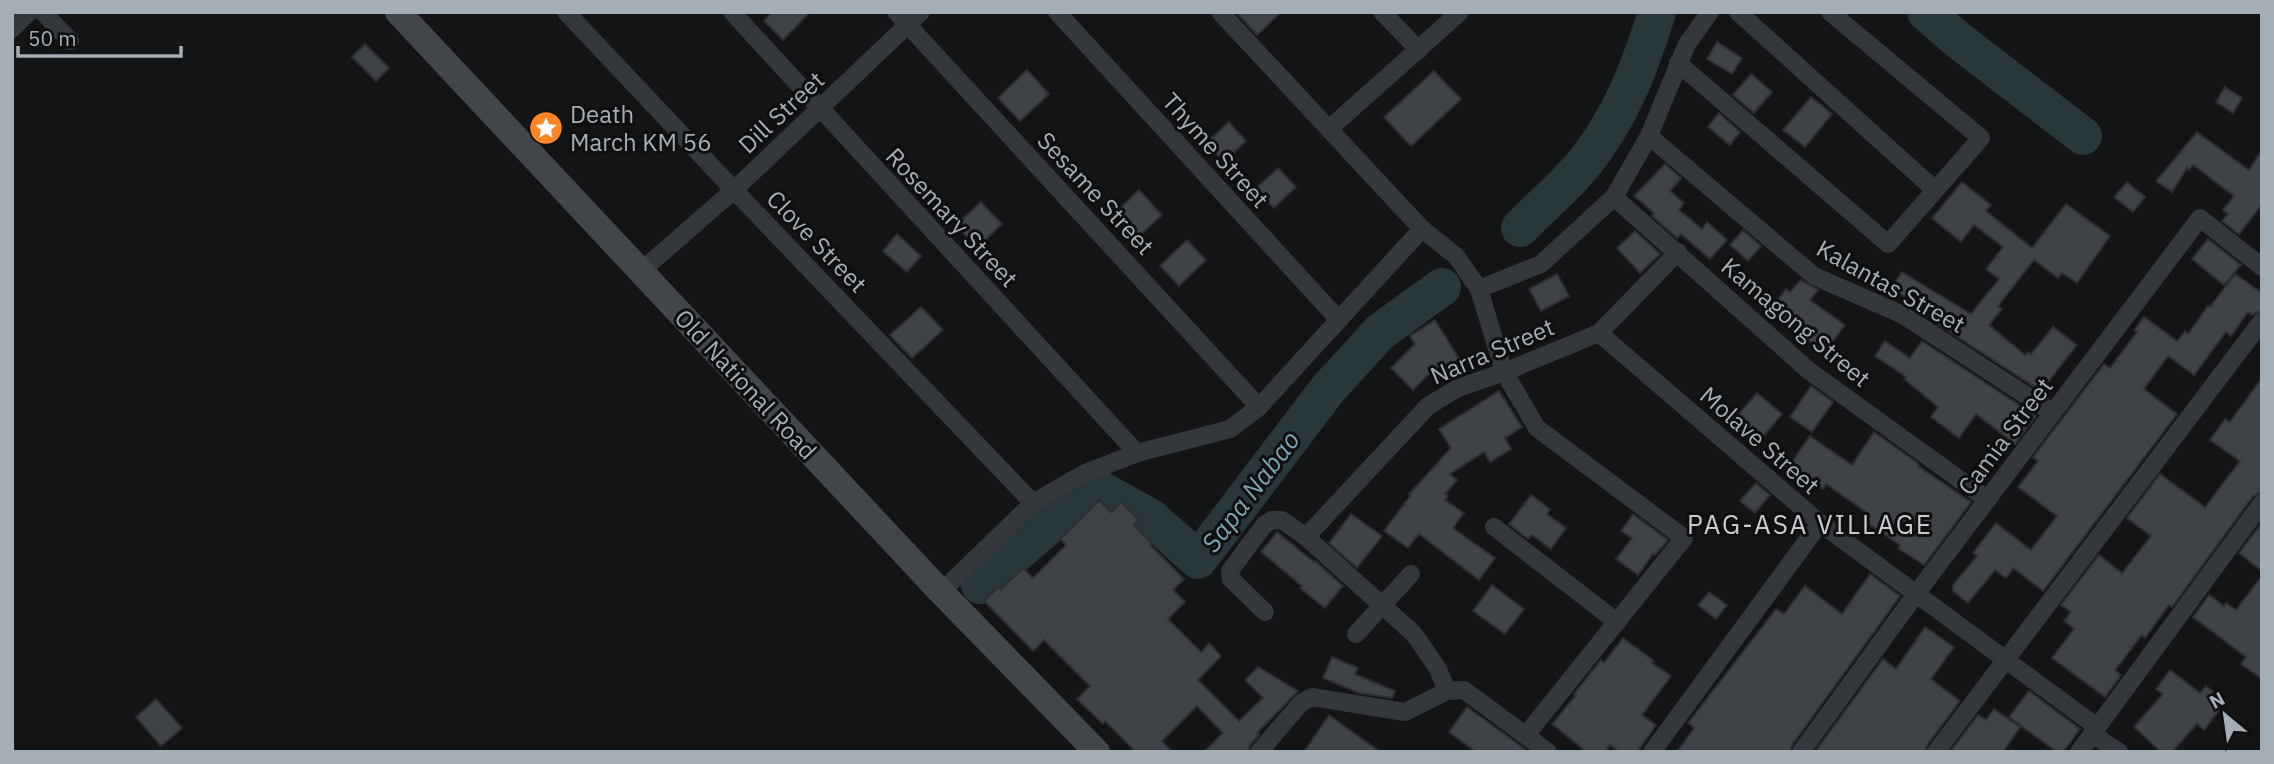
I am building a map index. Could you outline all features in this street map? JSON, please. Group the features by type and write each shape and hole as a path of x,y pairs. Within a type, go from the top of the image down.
{"main road":[{"name":"Old National Road","path":"398,12 941,592 1097,752"}],"street":[{"path":"12,29 29,12"},
{"path":"43,12 70,41"},
{"name":"Clove Street","path":"566,12 1033,503"},
{"name":"Rosemary Street","path":"732,12 1137,453"},
{"name":"Dill Street","path":"640,272 734,190 820,109 902,19 922,12"},
{"name":"Thyme Street","path":"1057,12 1339,320"},
{"path":"1220,12 1422,229 1456,256 1479,289 1504,372 1537,428 1684,538 1526,735"},
{"path":"1382,12 1419,50"},
{"path":"1329,129 1460,12"},
{"path":"1479,289 1541,264 1614,197 1649,136 1687,44 1710,12"},
{"path":"1738,12 1935,190"},
{"path":"1678,63 1888,244 1981,138 1830,12"},
{"name":"Sesame Street","path":"902,19 1259,407"},
{"name":"Kalantas Street","path":"1649,136 1814,276 1903,315 2053,413"},
{"name":"Kamagong Street","path":"1614,197 1808,370 1988,500"},
{"name":"Camia Street","path":"1801,752 1916,594 2200,218 2262,267"},
{"path":"941,592 1033,503 1083,474 1137,453 1230,429 1259,407 1422,229"},
{"name":"Narra Street","path":"1306,537 1428,406 1458,388 1599,333 1678,252"},
{"path":"1936,752 2262,321"},
{"name":"Molave Street","path":"1599,333 1820,523 2006,659 2119,752"},
{"path":"2079,752 2262,503"},
{"path":"1265,612 1231,579 1230,571 1264,525 1272,520 1282,520 1306,537 1414,634 1438,669 1447,691"},
{"path":"1653,752 1820,523"},
{"path":"1494,527 1617,622"},
{"path":"1356,634 1411,574"},
{"path":"1259,752 1301,703 1312,697 1405,712 1447,691 1464,690 1548,752"}],"building":[{"path":"772,12 810,12 783,40 764,21"},
{"path":"1236,12 1281,12 1257,35"},
{"path":"1717,42 1742,58 1732,74 1707,59"},
{"path":"365,44 389,68 376,81 352,57"},
{"path":"1027,70 1049,94 1020,121 998,98"},
{"path":"1434,71 1461,99 1411,146 1384,117"},
{"path":"1751,74 1772,92 1754,113 1733,95"},
{"path":"2225,87 2242,98 2233,113 2216,102"},
{"path":"1811,97 1832,114 1805,147 1783,130"},
{"path":"1719,113 1740,132 1730,145 1708,127"},
{"path":"1229,122 1246,141 1224,162 1206,143"},
{"path":"2197,132 2249,170 2262,150 2262,204 2239,234 2222,221 2228,214 2223,210 2234,196 2193,165 2189,170 2187,168 2172,192 2156,181"},
{"path":"1665,164 1681,178 1670,191 1684,203 1679,210 1702,229 1707,222 1727,240 1710,259 1681,234 1677,238 1634,196"},
{"path":"1278,168 1296,187 1274,208 1255,189"},
{"path":"1962,182 1991,205 1986,211 2032,248 2066,204 2110,236 2077,283 2062,273 2058,278 2034,260 1998,306 2002,309 1989,325 2025,355 2028,352 2031,354 2053,327 2077,345 2041,391 1936,323 1937,320 1932,314 1891,288 1902,272 1971,314 1999,279 1986,269 2003,247 1974,225 1961,242 1932,218"},
{"path":"2127,182 2145,197 2133,212 2114,197"},
{"path":"1139,190 1162,215 1136,239 1113,215"},
{"path":"981,202 1002,224 977,248 956,225"},
{"path":"1743,230 1761,246 1748,261 1730,245"},
{"path":"1635,231 1660,254 1640,273 1617,248"},
{"path":"897,234 921,256 907,272 883,251"},
{"path":"2208,239 2241,265 2224,285 2192,259"},
{"path":"1187,240 1206,260 1179,286 1160,266"},
{"path":"1557,274 1569,296 1541,311 1529,289"},
{"path":"2235,274 2262,293 2262,310 2252,315 2248,312 2231,336 2226,332 2194,375 2168,356 2144,389 2177,414 2043,591 2013,568 2006,578 1995,570 1968,603 1953,591 1953,585 1977,556 1973,553 1996,523 2031,550 2057,516 2018,487 2038,461 2033,457 2104,364 2110,368 2137,332 2134,330 2144,317 2177,341 2185,331 2188,334"},
{"path":"1801,280 1818,290 1810,300 1845,325 1824,353 1769,311 1786,289 1790,292"},
{"path":"921,307 943,330 912,358 890,335"},
{"path":"1435,320 1463,365 1438,381 1432,371 1413,390 1391,368 1415,344 1410,336"},
{"path":"1885,341 1910,358 1922,341 2036,416 2015,444 1976,414 1959,438 1931,417 1938,407 1904,379 1906,377 1875,356"},
{"path":"2262,378 2262,492 2253,496 2172,607 2169,605 2145,638 2142,635 2115,670 2121,675 2105,697 2052,658 2074,629 2064,621 2071,612 2061,605 2099,555 2122,573 2151,536 2127,518 2160,474 2205,507 2240,461 2210,440 2225,419 2230,422"},
{"path":"1811,386 1833,402 1812,432 1790,417"},
{"path":"1499,391 1522,427 1505,438 1511,449 1490,462 1484,452 1450,474 1457,480 1445,494 1448,496 1445,500 1464,513 1453,528 1495,558 1479,580 1419,534 1408,548 1384,531 1409,494 1451,448 1439,429"},
{"path":"1757,393 1782,414 1757,444 1730,424"},
{"path":"1874,432 1971,502 1924,565 1865,521 1870,515 1826,484 1823,489 1789,466 1810,436 1852,465"},
{"path":"1756,483 1770,495 1755,513 1740,501"},
{"path":"1531,495 1550,509 1547,514 1566,528 1551,549 1532,535 1528,539 1509,524"},
{"path":"1099,500 1111,512 1121,502 1139,520 1134,525 1152,543 1150,545 1184,579 1173,590 1185,602 1168,619 1201,652 1209,643 1221,656 1198,680 1239,721 1263,698 1245,680 1258,667 1298,691 1257,733 1259,735 1250,745 1248,752 1204,752 1223,733 1197,706 1162,741 1172,752 1136,752 1105,721 1103,724 1077,699 1090,686 1044,640 1033,651 984,601 1023,568 1033,578 1066,545 1060,539"},
{"path":"1351,514 1382,536 1357,568 1329,543"},
{"path":"1633,514 1668,540 1653,554 1638,575 1616,559 1632,538 1621,531"},
{"path":"2262,523 2262,571 2239,553"},
{"path":"1277,532 1343,586 1325,608 1261,552"},
{"path":"1870,574 1900,596 1792,745 1790,752 1677,752 1694,728 1688,723 1776,609 1784,614 1805,586 1842,614"},
{"path":"2262,576 2262,679 2241,664 2246,657 2193,617 2209,595 2224,606 2226,603 2236,610"},
{"path":"1492,585 1524,609 1505,634 1473,611"},
{"path":"1709,592 1727,605 1716,619 1698,605"},
{"path":"1925,627 1954,647 1931,679 1960,701 1927,745 1925,752 1815,752 1883,659 1896,669"},
{"path":"1623,638 1671,676 1642,715 1656,725 1637,752 1620,752 1610,745 1605,752 1587,752 1552,724 1601,660 1604,663"},
{"path":"1332,657 1358,668 1355,674 1395,691 1392,698 1359,693 1323,678"},
{"path":"2170,670 2200,693 2206,686 2226,701 2204,730 2197,724 2172,752 2161,752 2134,727 2163,694 2156,689"},
{"path":"2029,691 2080,729 2063,752 2057,752 2009,717"},
{"path":"156,699 182,728 161,746 136,717"},
{"path":"1467,707 1529,752 1476,752 1449,732"},
{"path":"1994,709 2020,727 2003,752 1950,752 1978,715 1986,720"},
{"path":"1329,715 1380,752 1304,752"}],"waterway":[{"path":"1520,228 1578,171 1598,145 1636,72 1657,12"},
{"path":"1926,12 1958,40 2083,136"},
{"name":"Sapa Nabao","path":"980,585 1094,486 1151,518 1198,560 1328,389 1380,332 1442,287"}],"place":[{"name":"Death March KM 56","path":"546,128"}],"district":[{"name":"PAG-ASA VILLAGE","path":"1810,524"}]}
